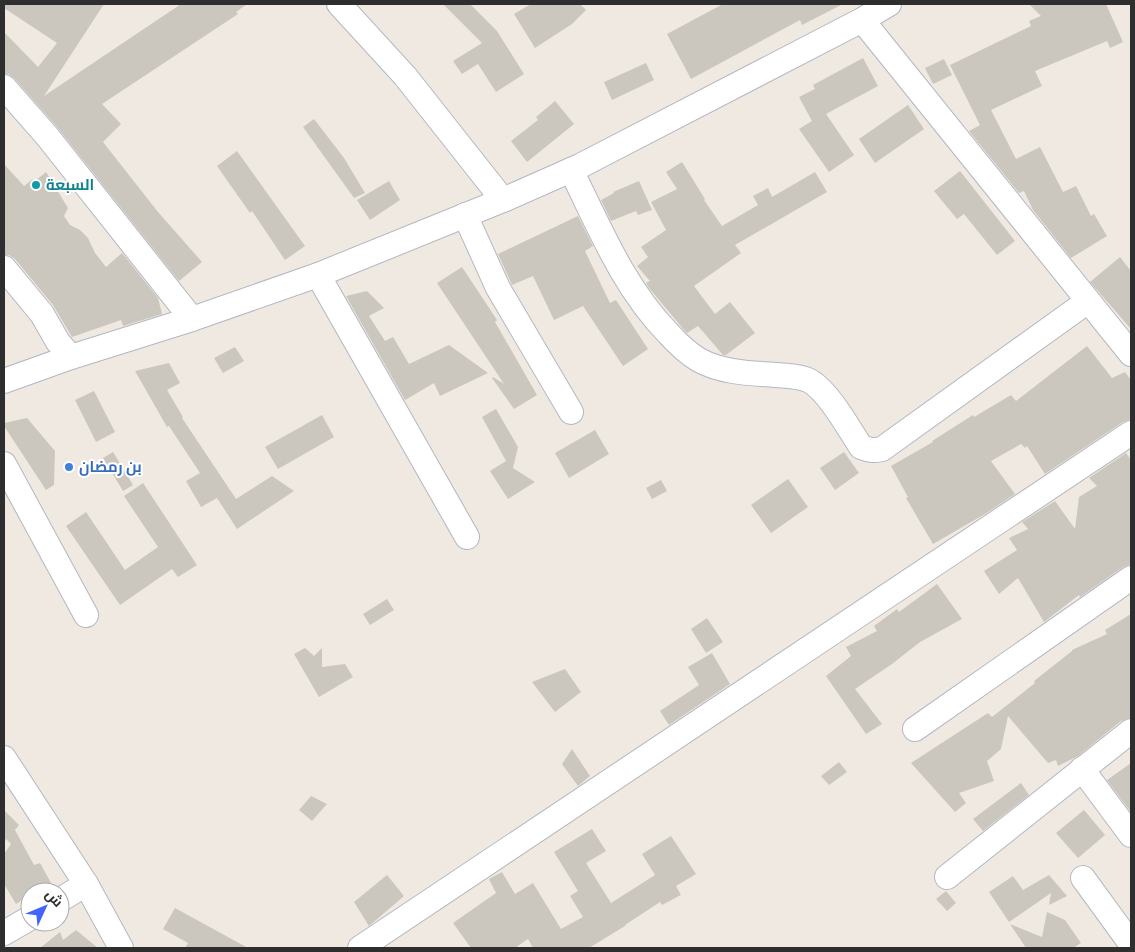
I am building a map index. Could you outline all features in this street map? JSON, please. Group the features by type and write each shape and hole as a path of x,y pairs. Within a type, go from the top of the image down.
{"street":[{"path":"339,4 405,76 503,200"},
{"path":"4,381 318,275 503,200 571,170 862,20 889,4"},
{"path":"862,20 1131,354"},
{"path":"4,87 47,136 192,319"},
{"path":"571,170 628,282 654,319 682,348 716,368 738,372 791,376 811,381 826,395 861,447 869,450 882,448 1088,301"},
{"path":"465,215 498,288 571,412"},
{"path":"4,268 42,314 58,342 71,357"},
{"path":"318,275 466,537"},
{"path":"360,948 1131,434"},
{"path":"4,464 86,615"},
{"path":"915,729 1131,578"},
{"path":"947,877 1131,731"},
{"path":"1082,769 1131,835"},
{"path":"7,770 86,884 121,948"},
{"path":"1083,878 1131,944"},
{"path":"70,894 86,884"},
{"path":"4,934 20,924"}],"building":[{"path":"4,4 104,4 44,96 181,4 247,4 236,12 238,14 102,104 121,124 103,142 158,212 202,262 179,281 57,127 14,78 9,74 4,74 4,32 38,67 57,43 4,8"},
{"path":"443,4 470,4 497,31 524,74 496,92 478,64 462,74 453,61 482,43"},
{"path":"531,4 580,4 586,10 572,24 535,48 514,14"},
{"path":"723,4 843,4 802,25 800,20 691,79 667,34"},
{"path":"1029,4 1106,4 1123,42 1110,48 1107,41 1035,71 1042,86 991,110 1016,159 1040,147 1063,192 1076,186 1091,216 1094,214 1107,236 1071,258 1033,210 1024,191 1019,193 969,131 980,125 950,65 1031,26 1029,21 1041,16"},
{"path":"863,58 878,86 826,114 854,155 829,172 799,129 812,121 799,97 815,89 813,85"},
{"path":"944,59 952,75 933,84 925,68"},
{"path":"646,63 654,80 612,100 604,82"},
{"path":"555,101 574,124 527,162 511,141 538,120 536,117"},
{"path":"908,105 924,129 875,163 859,139"},
{"path":"314,119 344,158 365,193 354,198 303,127"},
{"path":"237,151 305,246 285,260 252,211 250,213 217,166"},
{"path":"682,162 722,226 758,205 753,196 768,188 772,197 815,172 827,192 735,245 741,253 694,286 715,314 730,302 755,333 726,355 723,355 698,326 687,333 685,331 649,288 646,283 650,281 637,266 648,257 641,247 666,230 651,202 677,189 666,172"},
{"path":"4,164 24,186 33,179 35,181 46,172 68,208 64,216 70,225 80,230 88,238 95,253 106,267 122,253 158,298 162,314 123,326 121,320 72,337 53,305 15,259 9,255 4,255"},
{"path":"960,171 1015,241 997,255 964,214 957,219 934,191"},
{"path":"389,181 400,200 370,220 357,200"},
{"path":"639,181 652,210 638,215 636,211 611,221 601,200 613,192"},
{"path":"578,216 593,246 585,251 610,303 616,300 648,349 623,366 583,306 554,320 533,276 512,285 498,254"},
{"path":"1120,257 1131,271 1131,329 1090,282"},
{"path":"462,267 497,320 495,322 537,395 514,409 492,378 504,384 437,283"},
{"path":"367,291 384,308 369,316 385,341 393,337 409,364 449,345 488,373 440,396 434,383 405,400 346,296"},
{"path":"1087,346 1112,378 1125,372 1131,380 1131,419 1123,422 1045,474 1027,446 1025,448 1021,444 991,461 1015,494 933,544 906,498 908,497 891,466 933,442 973,415 974,417 1011,395 1016,401"},
{"path":"235,347 244,361 223,373 214,358"},
{"path":"169,363 180,383 167,390 182,418 236,499 272,476 294,491 237,529 217,498 201,507 186,481 200,473 169,426 167,427 135,371"},
{"path":"94,391 115,432 96,442 75,400"},
{"path":"496,409 518,447 513,468 535,482 508,499 490,471 506,461 482,417"},
{"path":"322,415 334,437 278,469 265,447"},
{"path":"27,418 55,451 54,485 46,490 4,426 4,423"},
{"path":"595,430 609,454 569,478 555,453"},
{"path":"113,452 133,485 123,491 103,458"},
{"path":"844,452 859,473 835,490 820,468"},
{"path":"1126,453 1131,460 1131,564 1123,567 1080,597 1079,595 1044,622 1018,578 999,594 984,571 1017,550 1009,538 1028,529 1022,522 1055,501 1075,529 1079,497 1097,486 1089,478"},
{"path":"788,479 808,507 771,533 751,505"},
{"path":"661,480 667,491 652,499 646,488"},
{"path":"143,483 197,565 178,577 172,569 120,605 66,526 86,512 125,570 158,547 124,496"},
{"path":"937,584 962,619 920,642 855,689 882,724 866,734 826,676 851,656 846,647 877,631 874,626 897,609 899,612"},
{"path":"387,599 394,610 370,625 363,614"},
{"path":"1131,614 1131,718 1121,721 1078,756 1058,766 1056,760 1048,763 1008,716 1001,749 987,761 994,781 959,793 966,803 955,812 911,763 988,713 992,717 1035,683 1034,681 1072,650 1107,634 1105,630"},
{"path":"707,618 723,642 706,653 691,629"},
{"path":"305,648 314,656 322,648 322,667 345,664 353,677 319,697 294,654"},
{"path":"712,653 730,684 669,725 660,711 699,685 688,667"},
{"path":"565,669 581,692 555,712 532,682"},
{"path":"572,749 590,776 578,786 562,764"},
{"path":"839,762 847,772 829,785 821,776"},
{"path":"1131,763 1131,812 1107,780"},
{"path":"1021,783 1029,795 983,831 973,819"},
{"path":"311,796 327,804 312,821 299,810"},
{"path":"4,810 19,825 15,830 34,865 40,863 50,882 20,882 20,901 16,904 4,884 4,854 11,844 6,839 4,842"},
{"path":"1084,810 1105,835 1078,858 1056,833"},
{"path":"592,829 606,851 586,863 611,903 655,875 642,854 671,836 696,874 676,886 681,895 662,905 660,902 589,948 533,948 528,939 515,948 471,948 453,923 496,893 489,879 502,872 515,894 533,883 561,929 583,917 570,896 578,891 554,852"},
{"path":"387,875 404,896 369,926 354,902"},
{"path":"1049,875 1067,896 1049,905 1051,893 1009,922 989,892 1013,876 1023,890"},
{"path":"946,891 956,903 947,911 936,899"},
{"path":"175,908 248,948 185,948 188,943 163,929"},
{"path":"1047,912 1065,920 1081,943 1073,948 1026,948 1010,924 1042,937"},
{"path":"76,930 98,948 40,948 60,932 63,940"}],"place":[{"name":"السبعة","path":"36,185"},
{"name":"بن رمضان","path":"69,467"}]}
